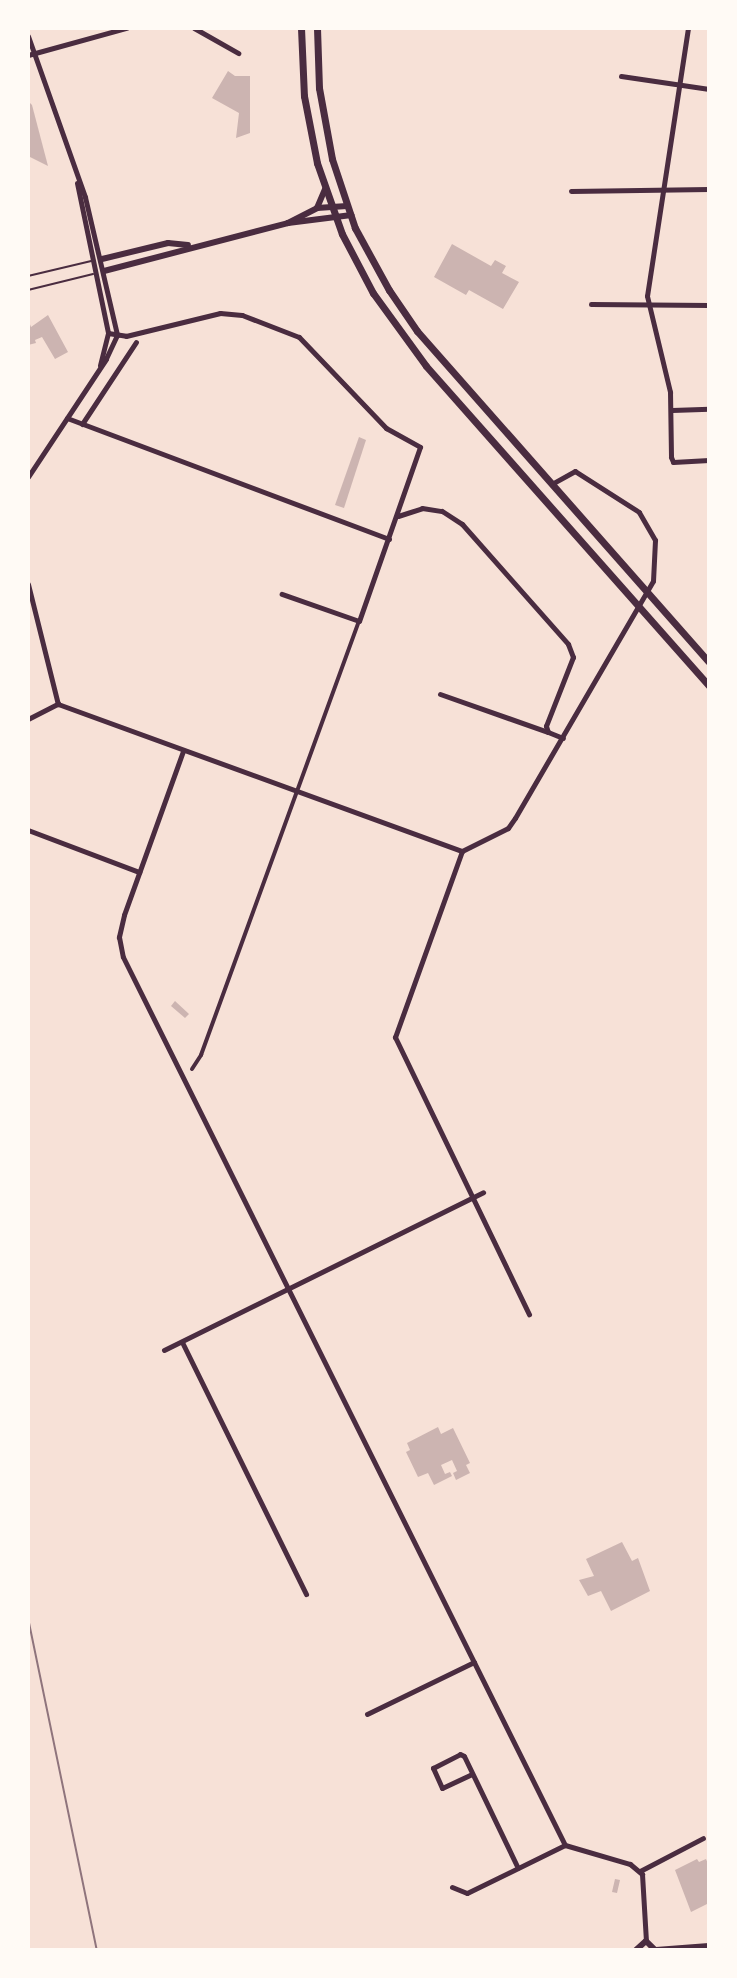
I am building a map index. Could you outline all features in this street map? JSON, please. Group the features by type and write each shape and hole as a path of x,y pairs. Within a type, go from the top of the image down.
{"main road":[{"path":"301,28 307,117 325,189 367,283 407,342 709,686"},
{"path":"317,28 323,114 347,206 376,269 417,331 709,662"}],"street":[{"path":"31,54 126,28"},
{"path":"194,28 238,53"},
{"path":"688,28 663,188 649,305 668,379 673,462 709,460"},
{"path":"28,36 31,54 85,197 102,259 117,335 98,370 28,477"},
{"path":"621,76 709,89"},
{"path":"75,175 108,333 98,370"},
{"path":"317,208 325,189"},
{"path":"571,191 709,189"},
{"path":"288,223 317,208 347,206"},
{"path":"94,274 171,255 192,245 288,223 351,215"},
{"path":"92,261 168,243 192,245"},
{"path":"591,304 709,305"},
{"path":"108,333 117,335 220,313 242,315 299,337 378,421 419,444 421,449 201,1055 192,1069"},
{"path":"82,424 136,342"},
{"path":"672,410 709,409"},
{"path":"67,418 389,539"},
{"path":"529,1314 395,1037 462,851 508,828 647,595 655,570 656,551 646,520 616,494 575,471 552,484"},
{"path":"397,516 422,508 442,511 462,524 571,648 573,657 551,712 548,732"},
{"path":"28,584 58,704"},
{"path":"282,594 359,621"},
{"path":"440,694 563,738"},
{"path":"28,719 58,704 462,851"},
{"path":"183,751 124,915 120,947 565,1845"},
{"path":"28,830 139,872"},
{"path":"164,1350 483,1192"},
{"path":"182,1342 306,1594"},
{"path":"367,1714 474,1662"},
{"path":"472,1774 442,1788 433,1768 460,1754 472,1774 518,1868"},
{"path":"640,1871 703,1838"},
{"path":"452,1887 467,1893 565,1845 630,1864 640,1871 644,1880 646,1941 656,1950 709,1946"},
{"path":"636,1950 646,1941"}],"lane":[{"path":"28,276 92,261"},
{"path":"28,290 94,274"},
{"path":"562,1950 613,1950"}],"building":[{"path":"228,71 235,76 250,76 250,133 236,138 239,113 212,98"},
{"path":"28,101 32,105 48,166 28,156"},
{"path":"452,244 491,266 495,260 506,266 502,273 519,282 503,309 469,290 466,295 434,277"},
{"path":"48,315 68,352 55,359 42,337 28,345 28,319 31,327"},
{"path":"359,437 366,440 344,508 335,505"},
{"path":"175,1001 189,1014 185,1018 171,1006"},
{"path":"438,1427 441,1434 453,1428 470,1463 466,1465 470,1473 456,1480 453,1473 457,1471 452,1460 441,1465 445,1474 450,1472 452,1476 434,1485 428,1473 418,1477 406,1452 410,1450 407,1443"},
{"path":"622,1542 632,1561 638,1558 650,1591 611,1611 601,1591 588,1596 579,1580 594,1576 586,1559"},
{"path":"697,1859 699,1862 706,1859 709,1866 709,1903 691,1912 675,1870"},
{"path":"615,1879 620,1880 617,1893 612,1892"}],"railway":[{"path":"28,1618 97,1950"}]}
